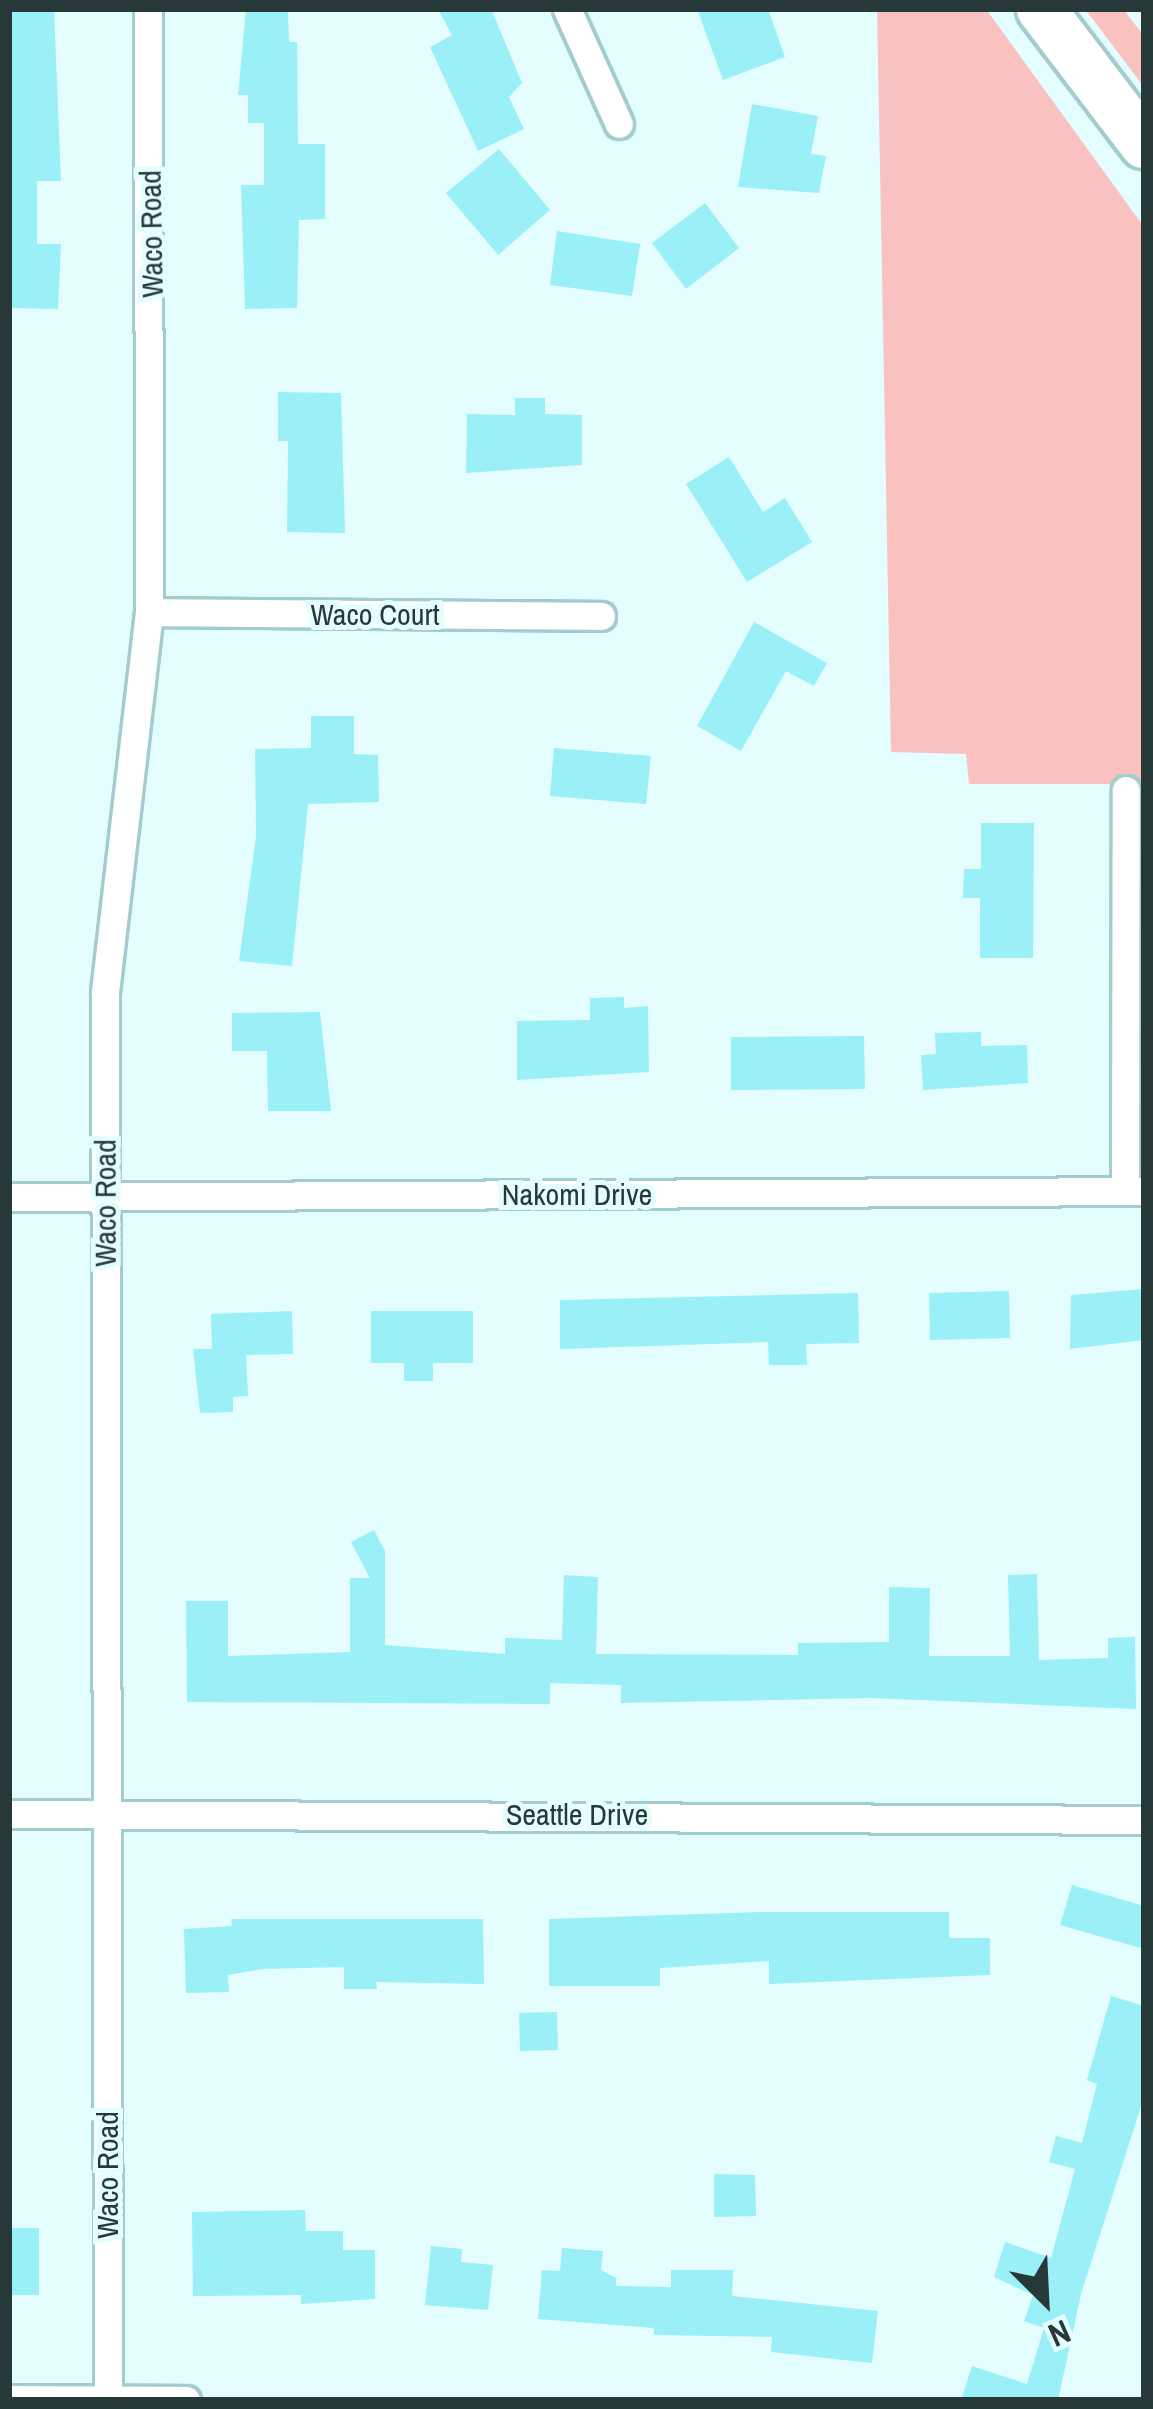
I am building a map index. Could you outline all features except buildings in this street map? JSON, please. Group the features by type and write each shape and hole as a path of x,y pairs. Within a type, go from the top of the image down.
{"highway":[{"path":"1041,9 1144,144"}],"street":[{"name":"Waco Road","path":"108,2399 105,992 149,612 148,9"},
{"path":"567,9 619,124"},
{"name":"Waco Court","path":"149,612 601,616"},
{"path":"1126,790 1134,1191"},
{"name":"Nakomi Drive","path":"9,1197 1134,1191"},
{"name":"Seattle Drive","path":"9,1814 1144,1820"},
{"path":"9,2399 186,2400"}],"shaded area":[{"path":"877,9 986,9 1144,227 1144,784 969,784 966,754 891,752"},
{"path":"1085,9 1123,9 1144,36 1144,87"}]}
